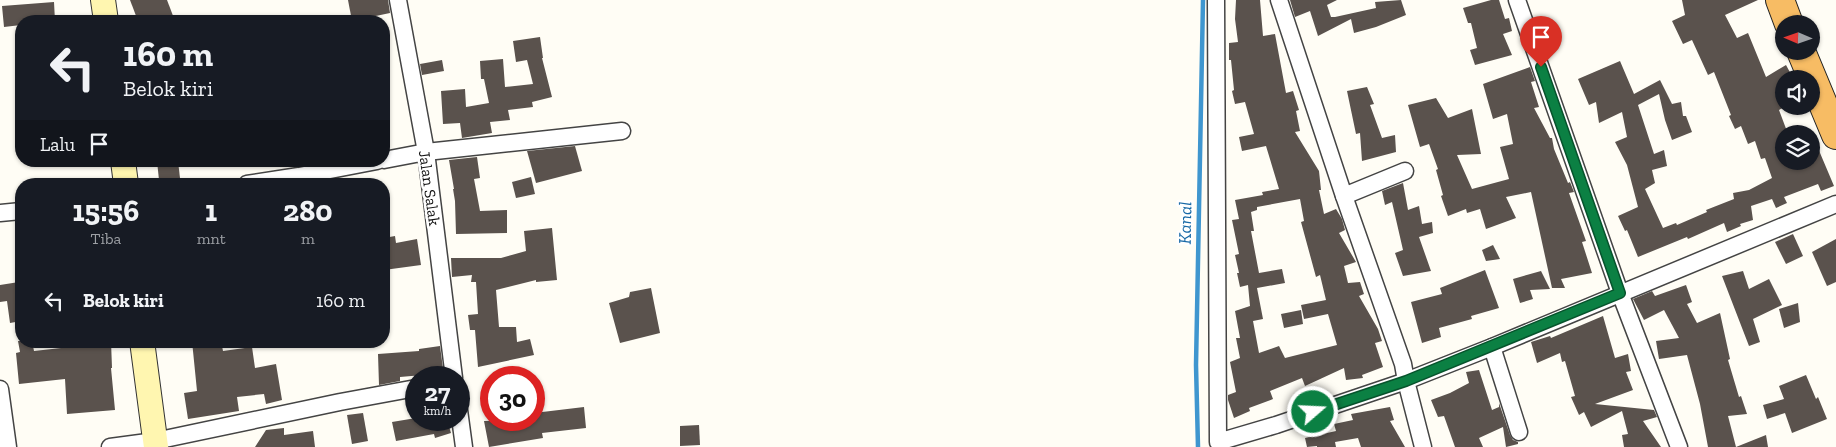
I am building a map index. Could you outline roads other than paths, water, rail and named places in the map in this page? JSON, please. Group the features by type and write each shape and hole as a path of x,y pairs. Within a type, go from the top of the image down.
{"highway":[{"path":"1780,0 1786,15"},
{"path":"1804,60 1836,136"}],"main road":[{"path":"103,0 105,15"},
{"path":"143,348 155,444"}],"street":[{"name":"Jalan Salak","path":"398,0 426,152 453,366"},
{"path":"1216,0 1218,445 1406,381 1836,204"},
{"path":"1279,0 1344,196 1403,364 1423,447"},
{"path":"1516,0 1620,293 1679,447"},
{"path":"390,159 426,152 622,131"},
{"path":"286,178 346,167"},
{"path":"1344,196 1405,171"},
{"path":"0,213 15,212"},
{"path":"1492,347 1519,432"},
{"path":"0,389 8,447"},
{"path":"110,447 155,444 340,402 405,390"},
{"path":"462,431 464,447"}],"waterway":[{"name":"Kanal","path":"1198,447 1196,365 1203,0"}]}
